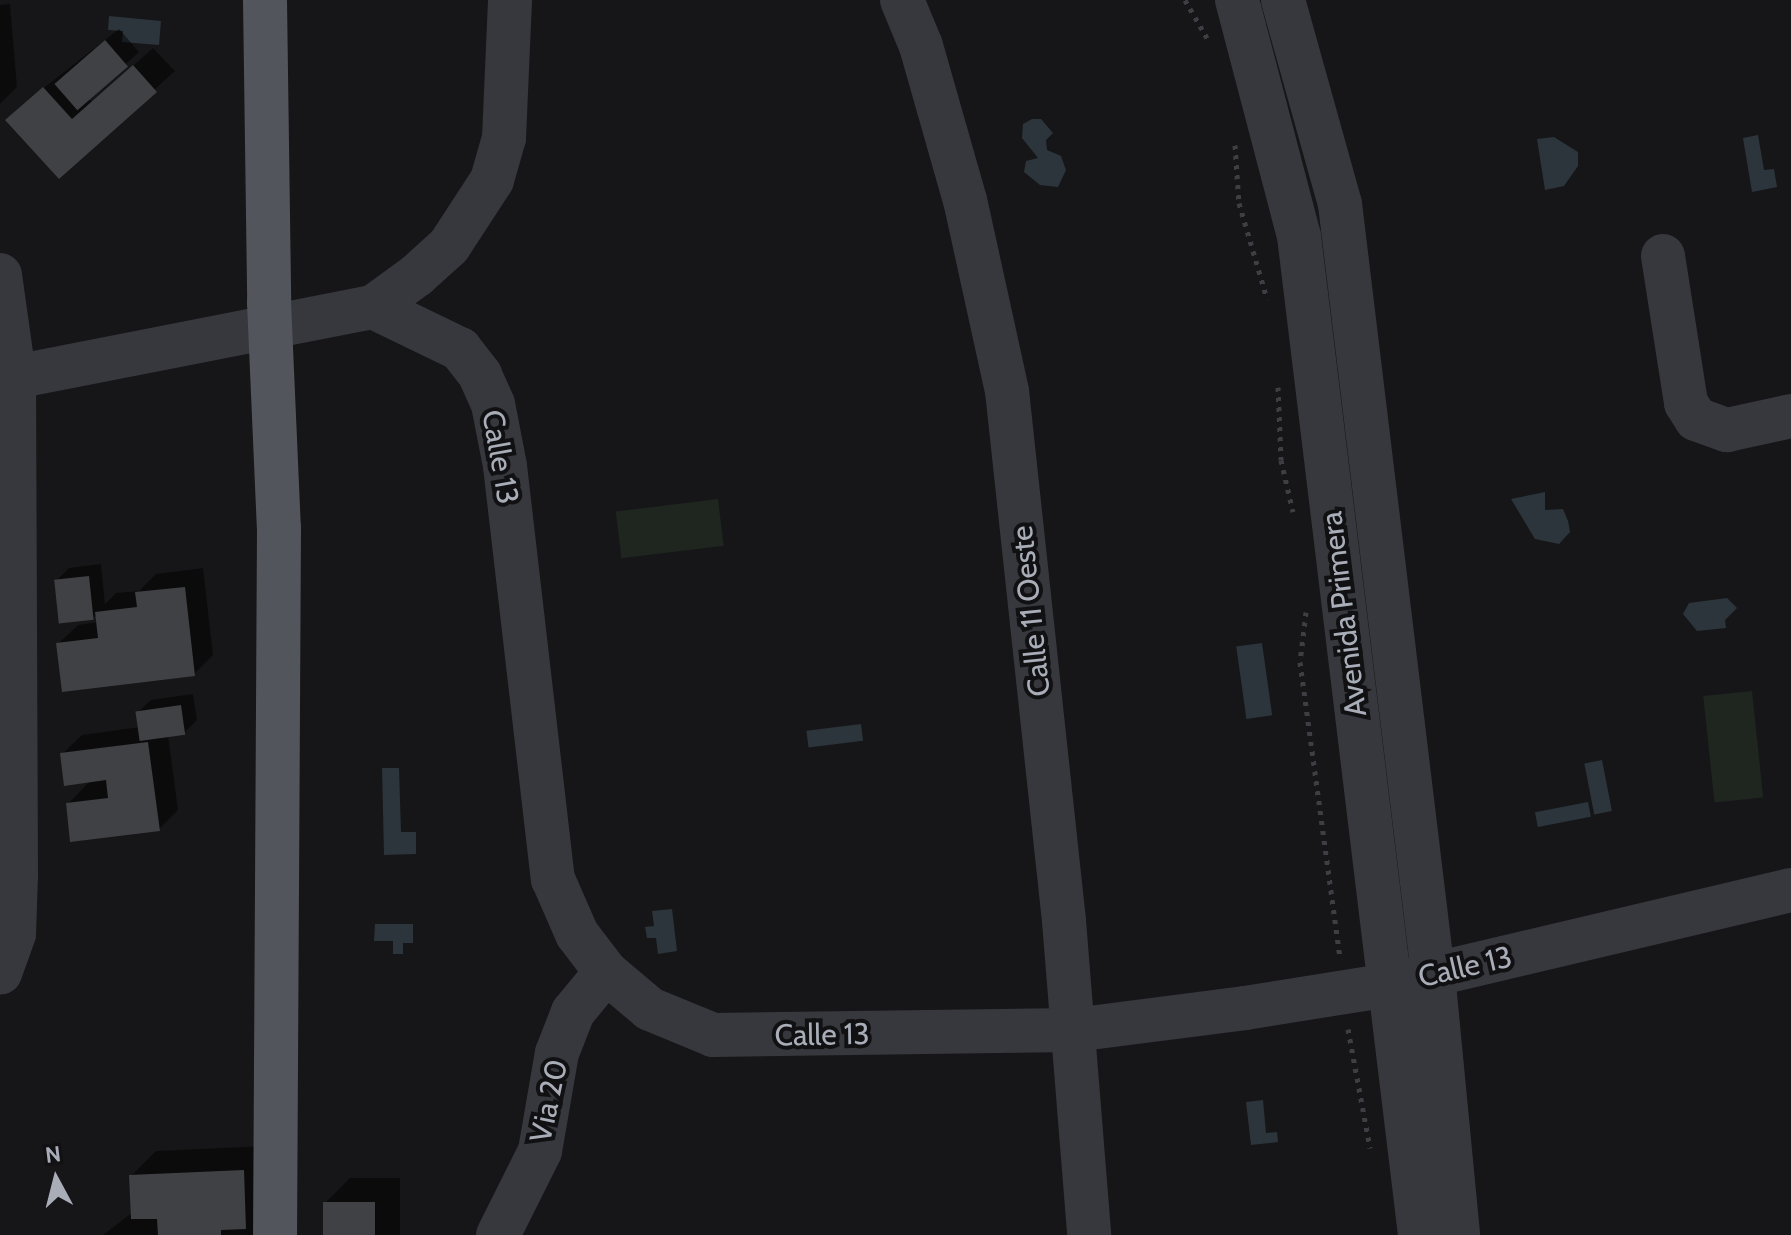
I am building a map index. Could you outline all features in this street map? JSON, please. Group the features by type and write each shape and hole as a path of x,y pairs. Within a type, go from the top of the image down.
{"main road":[{"path":"265,0 269,302 279,528 275,1235"}],"street":[{"path":"7,377 373,307 449,246 492,180 504,138 510,0"},
{"name":"Calle 11 Oeste","path":"902,0 921,46 965,200 1007,391 1074,1030 1089,1235"},
{"name":"Avenida Primera","path":"1237,0 1299,236 1420,1235"},
{"name":"Avenida Primera","path":"1283,0 1340,204 1433,974 1458,1235"},
{"path":"1663,256 1686,403 1696,419 1727,430 1791,416"},
{"path":"0,275 7,377 16,875 14,934 0,973"},
{"name":"Calle 13","path":"373,307 460,349 493,404 505,466 553,879 577,934 606,972 650,1009 713,1035 1074,1030 1344,994 1791,890"},
{"name":"Via 20","path":"498,1235 540,1151 557,1053 573,1012 606,972"}],"path":[{"path":"1185,0 1215,52"},
{"path":"1235,140 1239,203 1270,308"},
{"path":"1278,384 1281,460 1294,516"},
{"path":"1308,601 1300,662 1352,1073 1373,1161"}],"shaded area":[{"path":"109,16 161,21 159,45 122,42 123,31 108,30"},
{"path":"1032,119 1041,119 1053,133 1046,140 1047,150 1061,156 1066,170 1058,187 1040,185 1024,172 1026,161 1038,158 1022,138 1023,124"},
{"path":"1758,135 1764,170 1774,169 1777,187 1752,192 1743,138"},
{"path":"1554,137 1578,152 1578,166 1564,186 1545,190 1537,139"},
{"path":"1545,492 1545,510 1563,509 1568,521 1570,532 1559,544 1535,539 1511,499"},
{"path":"718,499 724,546 621,558 616,512"},
{"path":"1727,598 1737,608 1725,620 1726,628 1697,631 1683,614 1689,603"},
{"path":"1262,643 1272,715 1246,719 1236,647"},
{"path":"1752,691 1763,797 1714,803 1703,696"},
{"path":"861,724 863,741 808,748 806,731"},
{"path":"1602,760 1612,811 1594,814 1584,763"},
{"path":"382,768 399,768 401,832 416,832 416,854 384,855"},
{"path":"1588,802 1591,817 1538,827 1535,812"},
{"path":"672,909 677,951 658,954 656,938 647,938 645,927 654,926 652,911"},
{"path":"375,924 413,924 413,943 403,943 403,954 393,954 393,941 374,941"},
{"path":"1263,1100 1266,1133 1277,1132 1278,1142 1251,1145 1246,1102"}],"building":[{"path":"105,40 128,66 77,110 54,84"},
{"path":"133,65 157,92 59,179 5,120 43,87 72,119"},
{"path":"89,576 94,620 59,623 54,580"},
{"path":"185,587 195,676 62,692 56,643 98,638 95,612 137,607 135,592"},
{"path":"181,705 185,735 140,741 135,711"},
{"path":"148,742 160,831 70,842 66,803 108,798 106,780 64,786 60,753"},
{"path":"244,1170 246,1229 221,1230 221,1235 158,1235 157,1219 131,1219 129,1175"},
{"path":"323,1202 375,1202 375,1235 323,1235"}]}
